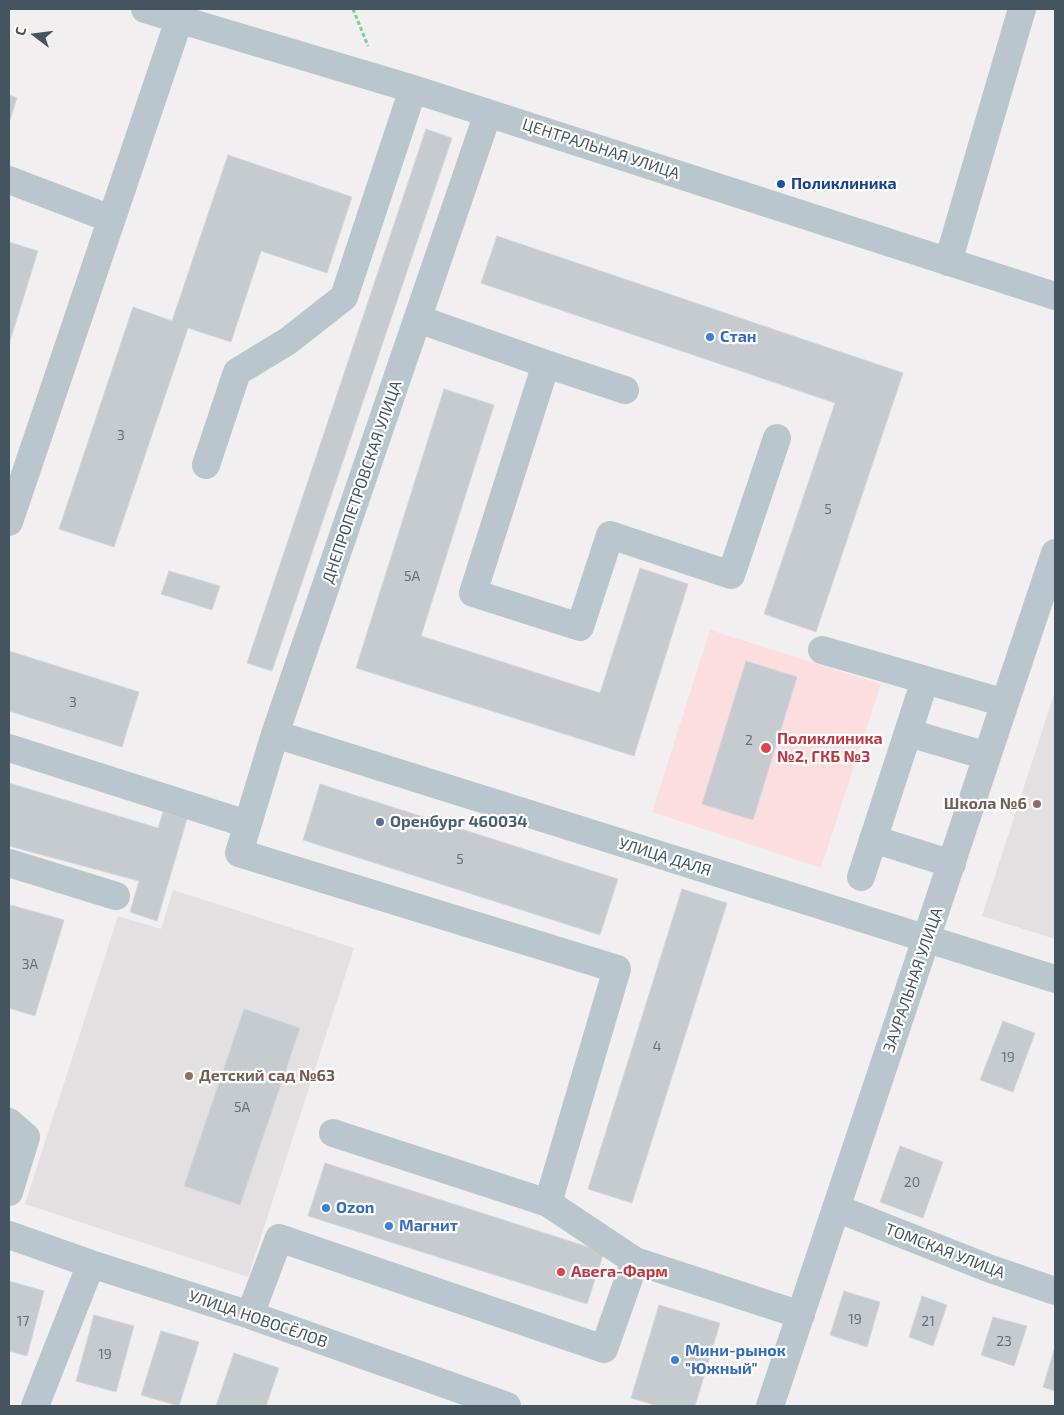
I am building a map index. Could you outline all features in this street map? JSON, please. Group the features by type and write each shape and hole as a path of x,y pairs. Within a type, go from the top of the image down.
{"street":[{"name":"ЦЕНТРАЛЬНАЯ УЛИЦА","path":"145,9 413,89 1055,296"},
{"path":"948,262 1022,9"},
{"path":"9,522 179,20"},
{"path":"206,465 237,372 288,341 344,297 413,89"},
{"name":"ДНЕПРОПЕТРОВСКАЯ УЛИЦА","path":"488,113 275,734 239,853 617,968 548,1203"},
{"path":"9,180 111,219"},
{"path":"418,319 625,390"},
{"path":"546,364 473,593 580,627 610,535 731,575 776,438"},
{"name":"ЗАУРАЛЬНАЯ УЛИЦА","path":"770,1406 1055,553"},
{"path":"822,650 1005,703"},
{"path":"861,877 925,680"},
{"path":"909,733 988,756"},
{"name":"УЛИЦА ДАЛЯ","path":"275,734 1055,979"},
{"path":"9,748 247,824"},
{"path":"873,839 952,864"},
{"path":"9,863 116,896"},
{"path":"9,1122 26,1137 9,1192"},
{"path":"333,1133 548,1203 635,1261 800,1315"},
{"name":"ТОМСКАЯ УЛИЦА","path":"836,1208 988,1268 1055,1291"},
{"name":"УЛИЦА НОВОСЁЛОВ","path":"9,1236 250,1315 507,1406"},
{"path":"250,1315 279,1238 604,1349 635,1261"},
{"path":"34,1406 91,1264"}],"path":[{"path":"353,9 381,79"}],"shaded area":[{"name":"Поликлиника №2, ГКБ №3","path":"710,630 881,684 821,868 652,812"},
{"name":"Школа №6","path":"1055,691 1055,939 982,916"},
{"name":"Детский сад №63","path":"173,890 354,948 248,1277 25,1204 118,916 161,929"}],"building":[{"path":"9,95 17,98 9,123"},
{"path":"426,129 452,138 272,671 247,663"},
{"path":"228,155 352,197 327,273 261,251 231,342 188,328 114,547 59,529 133,307 172,321"},
{"path":"497,236 903,373 816,632 764,614 835,403 481,283"},
{"path":"9,242 38,251 9,344"},
{"path":"444,389 494,405 421,636 600,693 640,568 688,584 634,756 356,668"},
{"path":"169,571 220,586 212,610 161,594"},
{"path":"9,651 139,692 122,747 9,711"},
{"path":"746,661 797,677 753,820 702,804"},
{"path":"9,783 158,828 163,812 187,819 157,921 130,912 139,881 9,846"},
{"path":"320,784 618,879 600,935 303,840"},
{"path":"682,889 727,903 632,1203 588,1189"},
{"path":"11,905 64,920 35,1016 9,1008 9,913"},
{"path":"244,1009 300,1028 240,1205 184,1186"},
{"path":"1003,1021 1035,1033 1013,1092 980,1080"},
{"path":"900,1146 943,1162 923,1218 880,1202"},
{"path":"325,1163 604,1252 587,1304 308,1216"},
{"path":"9,1281 44,1291 27,1356 9,1351"},
{"path":"844,1291 880,1302 867,1347 830,1335"},
{"path":"922,1296 947,1305 933,1346 909,1337"},
{"name":"Мини-рынок \"Южный\"","path":"659,1305 720,1323 695,1406 658,1406 631,1398"},
{"path":"94,1315 134,1326 116,1392 76,1381"},
{"path":"993,1317 1027,1326 1014,1366 981,1355"},
{"path":"161,1331 199,1342 179,1406 141,1395"},
{"path":"1055,1347 1055,1391 1043,1387"},
{"path":"234,1353 279,1368 266,1406 216,1406"}],"place":[{"name":"Поликлиника","path":"781,184"},
{"name":"Стан","path":"710,337"},
{"name":"Поликлиника №2, ГКБ №3","path":"766,748"},
{"name":"Школа №6","path":"1037,804"},
{"name":"Оренбург 460034","path":"380,822"},
{"name":"Детский сад №63","path":"189,1076"},
{"name":"Ozon","path":"326,1208"},
{"name":"Магнит","path":"389,1226"},
{"name":"Авега-Фарм","path":"561,1272"},
{"name":"Мини-рынок \"Южный\"","path":"675,1360"}]}
